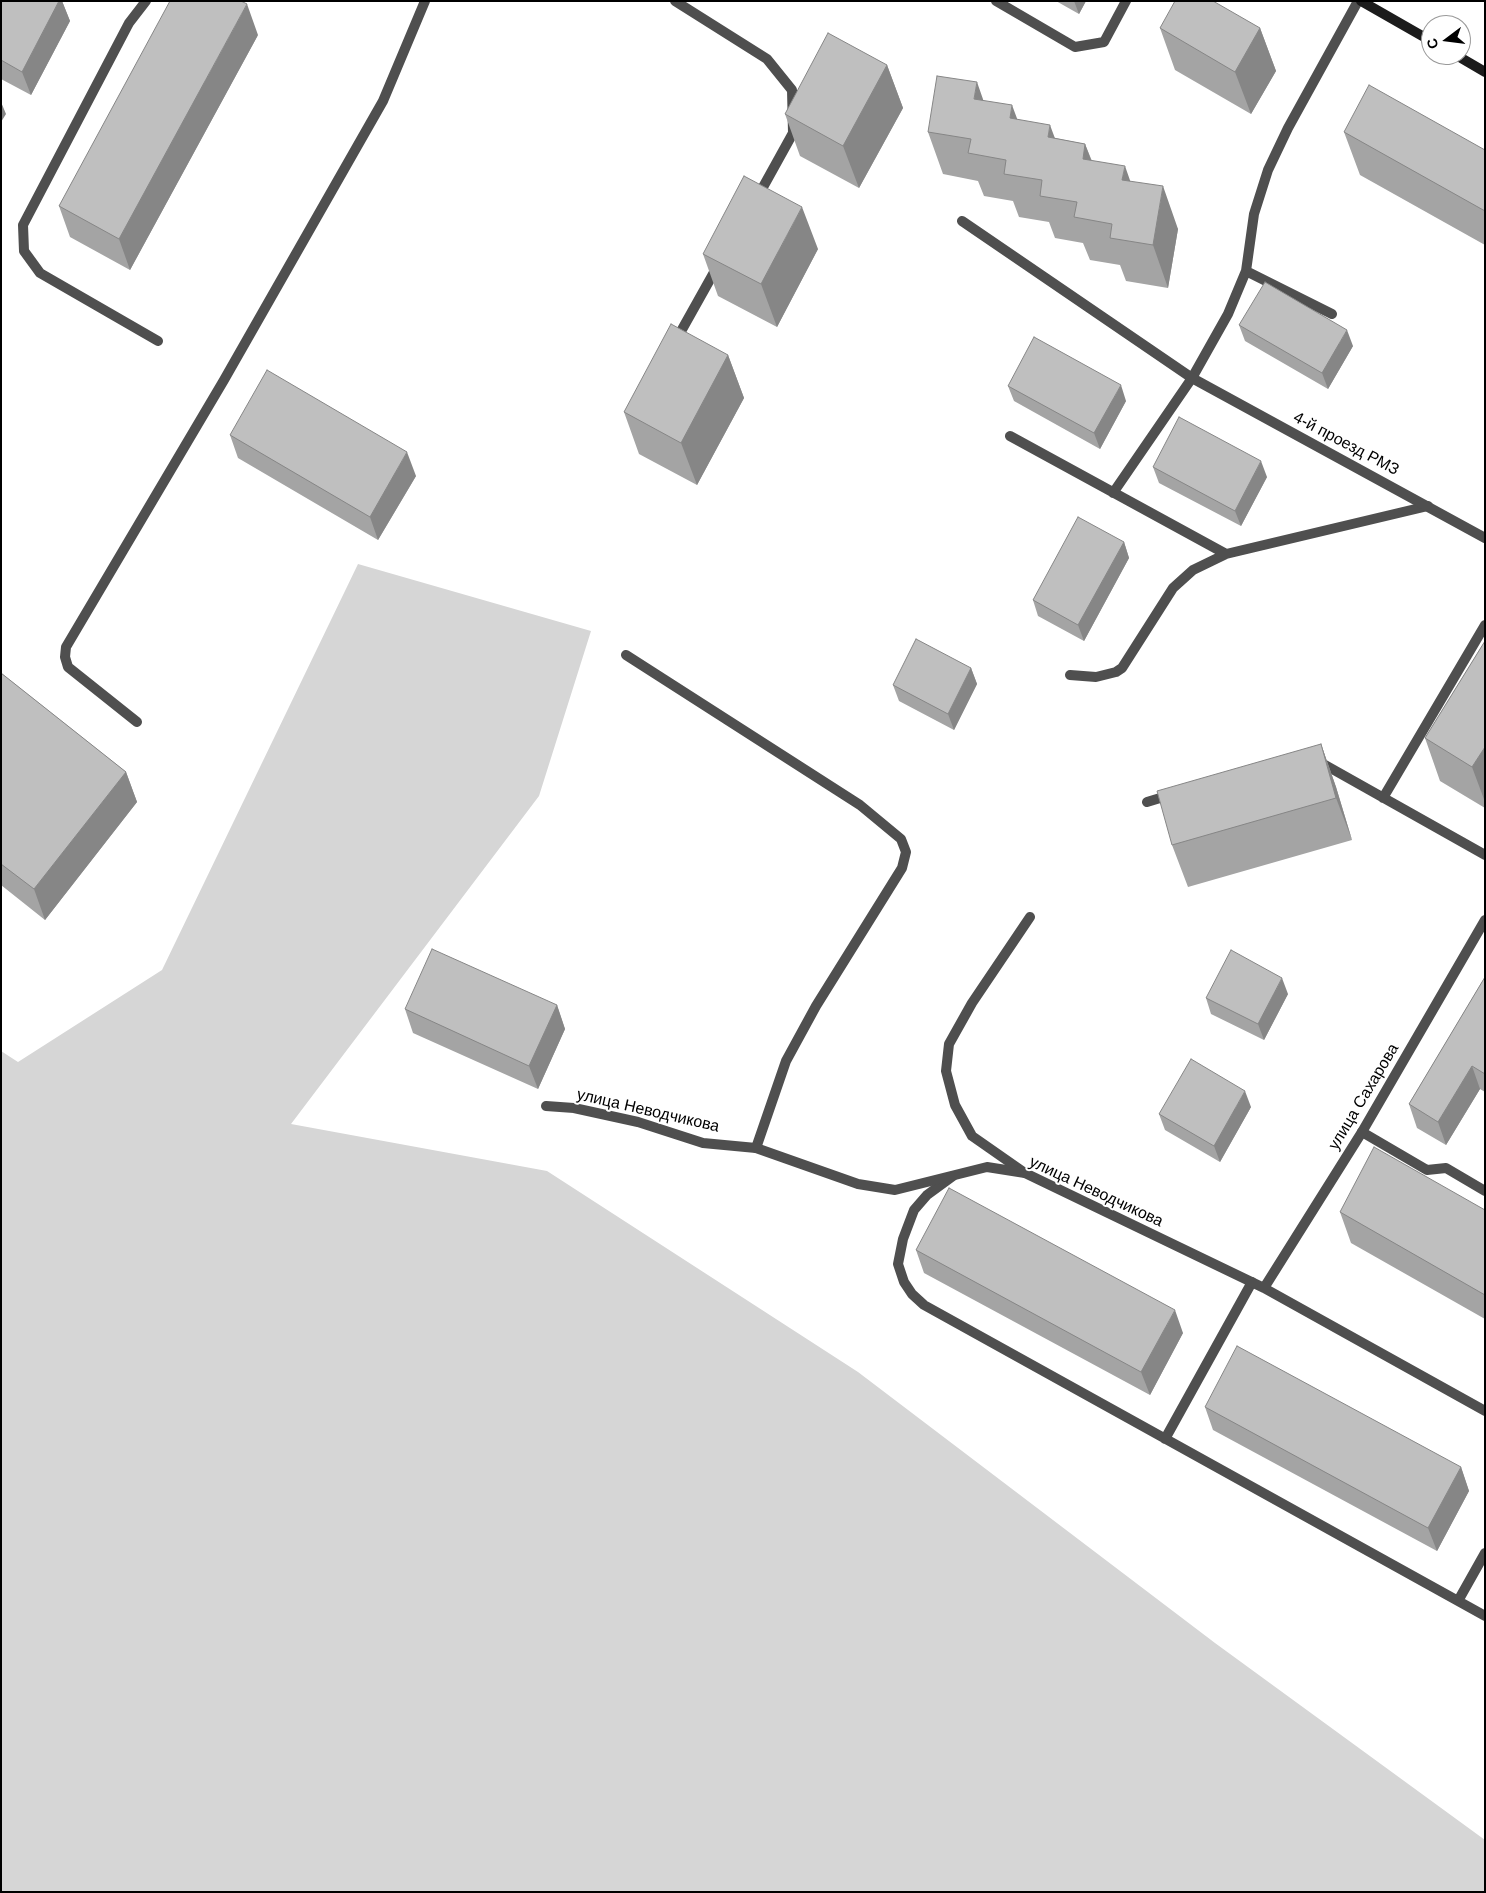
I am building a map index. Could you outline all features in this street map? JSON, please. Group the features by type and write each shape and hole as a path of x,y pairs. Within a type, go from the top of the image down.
{"main road":[{"path":"1360,1 1421,35"},
{"path":"1471,64 1485,72"}],"street":[{"path":"146,1 128,23 23,225 24,251 40,273 158,341"},
{"path":"137,722 68,667 65,657 66,647 224,380 383,101 425,1"},
{"path":"675,1 767,59 792,90 793,133 750,210"},
{"path":"996,1 1075,46 1104,42 1126,1"},
{"path":"1112,493 1192,378 1228,314 1246,271 1254,214 1268,170 1288,128 1360,1"},
{"name":"4-й проезд РМЗ","path":"962,221 1192,378 1485,538"},
{"path":"672,347 721,261"},
{"path":"1246,271 1332,314"},
{"path":"1010,436 1226,554"},
{"path":"1070,675 1096,677 1116,672 1122,668 1173,588 1193,570 1226,554 1428,506"},
{"path":"1383,798 1485,625"},
{"path":"626,655 860,805 901,838 906,852 902,868 816,1006 786,1061 756,1148"},
{"path":"1310,756 1485,855"},
{"path":"1147,802 1176,794"},
{"path":"1025,1173 972,1136 955,1106 946,1071 950,1044 972,1003 1030,917"},
{"name":"улица Сахарова","path":"1264,1288 1362,1132 1485,920"},
{"name":"улица Неводчикова","path":"546,1106 574,1108 638,1122 703,1143 756,1148 858,1184 895,1190 987,1167 1025,1173 1264,1288 1485,1411"},
{"path":"1362,1132 1427,1170 1446,1168 1485,1190"},
{"path":"956,1174 927,1195 914,1210 903,1239 898,1264 904,1282 912,1294 924,1305 1485,1616"},
{"path":"1165,1439 1252,1282"},
{"path":"1458,1601 1485,1553"}],"shaded area":[{"path":"358,564 591,631 539,796 291,1124 547,1171 858,1372 1215,1643 1485,1840 1485,1892 1,1892 1,1051 18,1062 162,970"}],"building":[{"path":"1,1 59,1 22,72 1,60"},
{"path":"170,1 241,1 247,4 119,239 59,206"},
{"path":"1175,1 1213,1 1260,28 1235,72 1160,28"},
{"path":"828,33 887,65 843,146 785,114"},
{"path":"937,76 977,82 974,99 1012,105 1010,118 1050,125 1048,137 1085,144 1083,159 1125,166 1122,180 1163,186 1153,245 1110,238 1112,224 1074,217 1077,202 1040,196 1042,180 1004,174 1006,160 968,153 971,139 928,132"},
{"path":"1369,85 1485,150 1485,211 1344,132"},
{"path":"744,176 802,207 761,284 703,254"},
{"path":"1265,282 1347,330 1322,373 1239,325"},
{"path":"671,324 728,355 681,443 624,412"},
{"path":"1034,337 1121,385 1094,433 1008,386"},
{"path":"267,370 407,452 370,517 230,435"},
{"path":"1179,417 1261,461 1235,511 1153,467"},
{"path":"1078,517 1124,542 1078,625 1033,600"},
{"path":"916,639 971,668 948,714 893,685"},
{"path":"1485,641 1485,747 1472,767 1425,738"},
{"path":"1,673 126,772 34,889 1,864"},
{"path":"1321,744 1336,798 1172,845 1157,791"},
{"path":"432,949 557,1005 529,1066 405,1009"},
{"path":"1231,950 1282,978 1258,1024 1206,998"},
{"path":"1485,977 1485,1074 1472,1066 1438,1122 1409,1104"},
{"path":"1191,1059 1245,1091 1214,1146 1159,1114"},
{"path":"1374,1147 1485,1210 1485,1295 1340,1212"},
{"path":"949,1188 1175,1310 1141,1372 916,1250"},
{"path":"1237,1346 1461,1467 1428,1528 1205,1407"}]}
